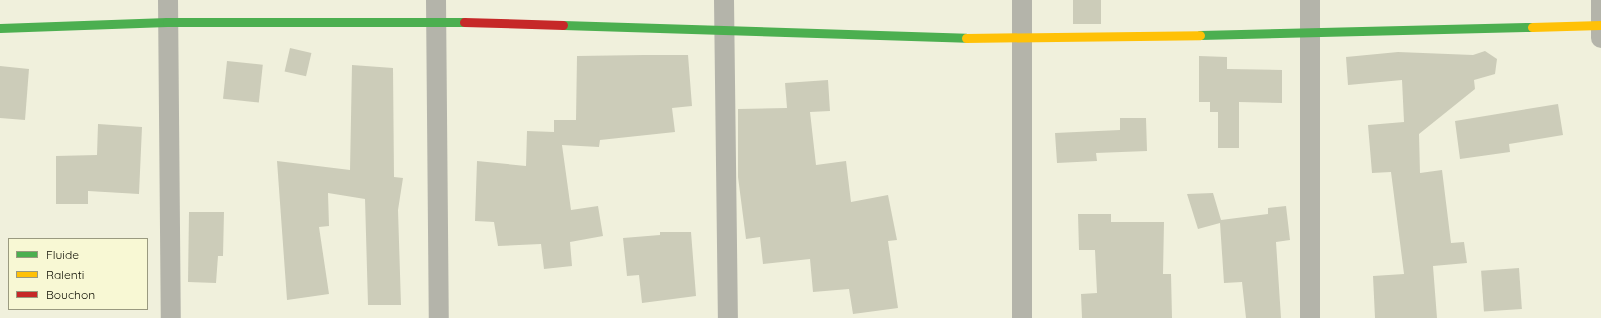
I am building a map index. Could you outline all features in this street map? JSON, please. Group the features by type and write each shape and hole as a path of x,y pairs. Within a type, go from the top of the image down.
{"street":[{"path":"168,0 171,318"},
{"path":"436,0 439,318"},
{"path":"724,0 728,318"},
{"path":"1022,0 1022,318"},
{"path":"1310,0 1310,318"},
{"path":"1600,0 1601,38"},
{"path":"0,28 168,22 436,21 725,29 1022,40 1601,25"}],"building":[{"path":"1073,0 1101,0 1101,24 1073,24"},
{"path":"290,48 311,53 306,76 285,71"},
{"path":"1485,51 1497,59 1495,74 1474,80 1475,89 1419,134 1420,173 1442,170 1451,243 1464,242 1467,263 1433,266 1437,318 1375,318 1373,276 1404,274 1391,172 1372,173 1368,125 1404,122 1402,80 1348,85 1346,57 1398,52 1473,55"},
{"path":"688,55 692,106 672,108 675,132 600,140 599,147 562,145 571,210 598,206 603,236 570,242 572,266 544,269 541,244 498,246 494,222 475,221 477,161 526,166 527,131 554,132 554,120 576,120 577,56"},
{"path":"1199,56 1227,57 1227,69 1282,70 1282,103 1239,102 1239,148 1218,148 1218,112 1210,112 1210,102 1199,102"},
{"path":"227,61 263,65 259,103 223,99"},
{"path":"352,65 393,68 394,177 403,178 398,210 401,305 368,305 365,199 328,193 329,226 319,227 329,294 287,300 277,161 350,170"},
{"path":"0,66 29,69 25,120 0,118"},
{"path":"828,80 830,111 810,112 816,165 846,161 851,202 888,195 897,240 888,241 898,308 853,314 849,289 813,292 810,259 763,264 760,237 746,239 738,177 738,109 787,108 785,83"},
{"path":"1558,104 1563,135 1509,144 1510,152 1460,159 1455,121"},
{"path":"1120,118 1146,118 1147,151 1096,153 1097,161 1057,163 1055,133 1120,130"},
{"path":"98,124 142,127 139,194 88,191 88,204 56,204 56,156 97,155"},
{"path":"1213,193 1221,220 1268,214 1268,208 1286,206 1290,240 1276,242 1281,318 1246,318 1242,282 1224,283 1220,223 1198,229 1187,194"},
{"path":"189,212 224,212 223,256 218,256 216,283 188,282"},
{"path":"1078,214 1111,214 1111,222 1164,222 1163,274 1171,274 1172,318 1082,318 1081,294 1097,293 1095,250 1079,250"},
{"path":"660,232 691,232 696,296 642,303 639,275 627,276 623,238 660,235"},
{"path":"1519,268 1522,309 1484,312 1481,271"}],"traffic: fast":[{"path":"0,28 167,22 464,22"},
{"path":"563,25 966,38"},
{"path":"1200,35 1532,27"}],"traffic: slow":[{"path":"1532,27 1601,25"},
{"path":"966,38 1200,35"}],"traffic: jam":[{"path":"464,22 563,25"}]}
